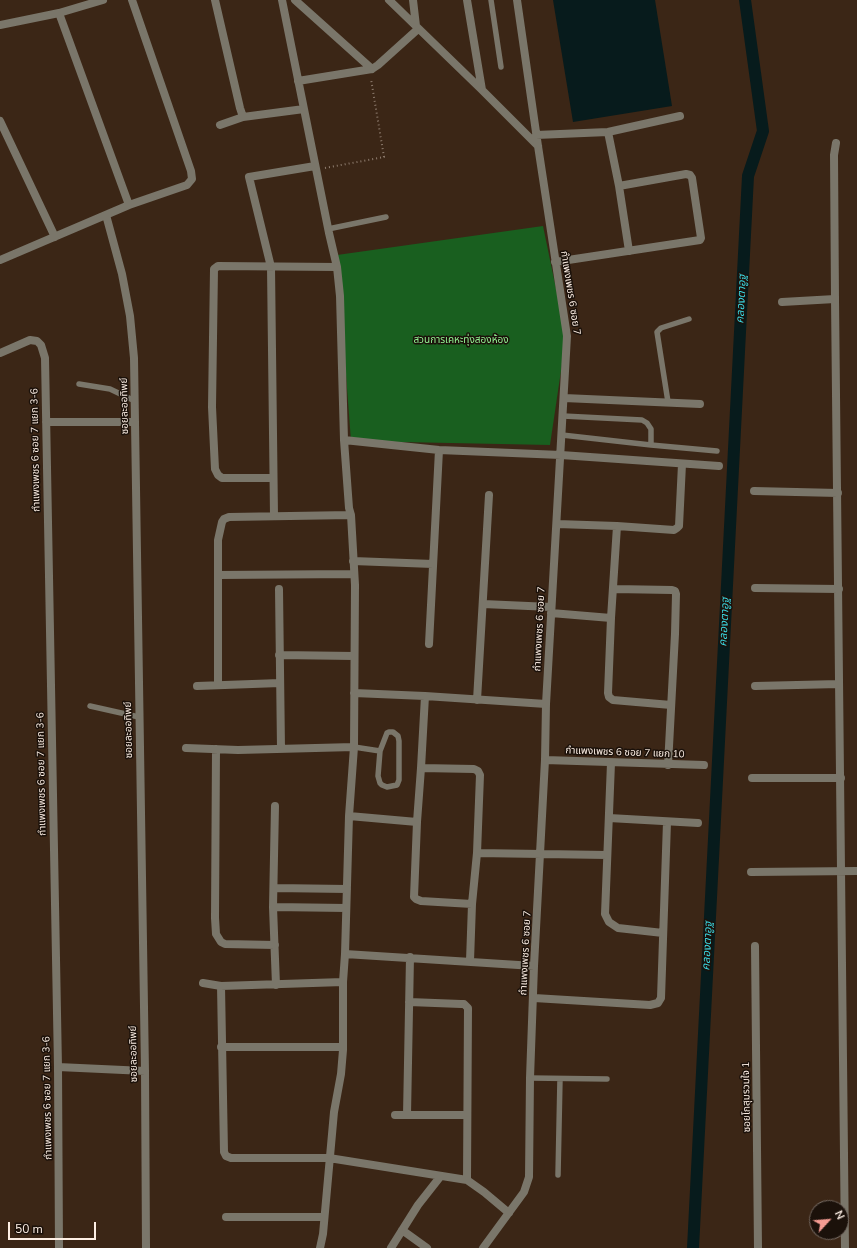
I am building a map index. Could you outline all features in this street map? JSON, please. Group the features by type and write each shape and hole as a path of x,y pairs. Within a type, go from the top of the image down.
{"street":[{"path":"0,25 59,13 103,0"},
{"path":"0,260 129,205 187,185 192,179 191,171 132,0"},
{"path":"215,0 243,118"},
{"path":"282,0 315,168 338,268 344,440 349,508 351,515 354,574 354,748 349,816 343,982 343,1047 341,1074 334,1112 323,1234 320,1248"},
{"path":"295,0 371,69"},
{"path":"389,0 538,146"},
{"path":"413,0 417,27"},
{"path":"468,0 482,90"},
{"name":"กำแพงเพชร 6 ซอย 7","path":"485,1247 524,1192 529,1177 530,1078 534,966 546,760 546,704 567,336 517,0"},
{"path":"59,13 129,205"},
{"path":"298,81 371,69 378,65 417,27"},
{"path":"220,125 243,118 304,109"},
{"path":"536,135 608,132 680,116"},
{"path":"0,121 54,237"},
{"path":"608,132 619,186 629,251"},
{"path":"836,143 834,155 835,299 845,1248"},
{"path":"274,516 271,267 249,177 315,168"},
{"path":"555,262 698,241 702,238 692,178 690,175 686,174 619,186"},
{"name":"ซอยละออทิพย์","path":"106,215 122,274 130,316 134,358 145,1071 146,1248"},
{"path":"273,478 222,478 218,476 215,469 212,407 214,269 218,266 338,268"},
{"path":"782,302 835,299"},
{"name":"กำแพงเพชร 6 ซอย 7 แยก 3-6","path":"0,353 30,340 36,341 41,345 45,358 58,1067 59,1248"},
{"path":"564,398 700,404"},
{"path":"46,422 136,422"},
{"path":"344,440 439,450 561,455 719,466"},
{"path":"429,644 439,450"},
{"path":"557,524 674,530 679,526 682,464"},
{"path":"754,491 838,493"},
{"path":"477,700 489,495"},
{"path":"218,685 218,540 219,529 224,519 229,517 351,515"},
{"path":"618,526 611,618 609,697 613,700 671,705"},
{"path":"353,561 433,564"},
{"path":"218,575 354,574"},
{"path":"755,588 839,589"},
{"path":"279,589 281,749"},
{"path":"614,589 672,590 675,591 676,594 668,765"},
{"path":"483,604 551,610 611,618"},
{"path":"279,655 354,656"},
{"path":"197,686 280,683"},
{"path":"755,686 840,684"},
{"path":"354,694 425,696 546,704"},
{"path":"425,696 414,897 421,901 472,904"},
{"path":"186,748 238,750 354,748"},
{"path":"216,749 216,934 221,942 225,944 275,945"},
{"name":"กำแพงเพชร 6 ซอย 7 แยก 10","path":"546,760 704,765"},
{"path":"611,763 605,914 609,922 618,928 663,933"},
{"path":"421,768 474,769 478,771 480,775 470,961"},
{"path":"752,778 840,778"},
{"path":"275,806 273,907 276,985"},
{"path":"349,816 417,822"},
{"path":"609,818 698,823"},
{"path":"534,998 650,1004 658,1003 661,998 667,822"},
{"path":"477,853 607,856"},
{"path":"751,872 857,871"},
{"path":"274,888 347,889"},
{"path":"273,907 346,908"},
{"name":"ซอยโกสุมรวมใจ 1","path":"755,946 758,1248"},
{"path":"345,954 534,966"},
{"path":"407,1115 410,957"},
{"path":"203,983 221,986 343,982"},
{"path":"221,986 224,1152 226,1156 231,1158 329,1158 440,1177 467,1180 484,1192 508,1213"},
{"path":"410,1002 464,1004 468,1008 467,1180"},
{"path":"221,1047 343,1047"},
{"path":"58,1067 145,1071"},
{"path":"395,1115 467,1115"},
{"path":"391,1248 418,1205 440,1177"},
{"path":"226,1216 324,1217"},
{"path":"402,1230 427,1248"}],"lane":[{"path":"490,0 501,68"},
{"path":"328,229 386,217"},
{"path":"668,402 657,332 661,328 689,319"},
{"path":"79,384 110,389 135,401"},
{"path":"563,416 642,420 647,423 651,429 651,445"},
{"path":"562,435 717,451"},
{"path":"90,706 139,718"},
{"path":"393,732 398,736 399,780 397,785 386,787 380,783 378,776 380,751 386,733 393,732"},
{"path":"354,748 380,751"},
{"path":"530,1078 607,1079"},
{"path":"558,1175 560,1079"}],"path":[{"path":"315,168 384,157 371,69"}],"green space":[{"name":"สวนการเคหะทุ่งสองห้อง","path":"543,226 566,337 550,445 351,441 337,255"}],"shaded area":[{"path":"553,0 655,0 672,106 573,122"}],"waterway":[{"name":"คลองตาอูฐ","path":"693,1248 748,176 763,131 745,0"}]}
